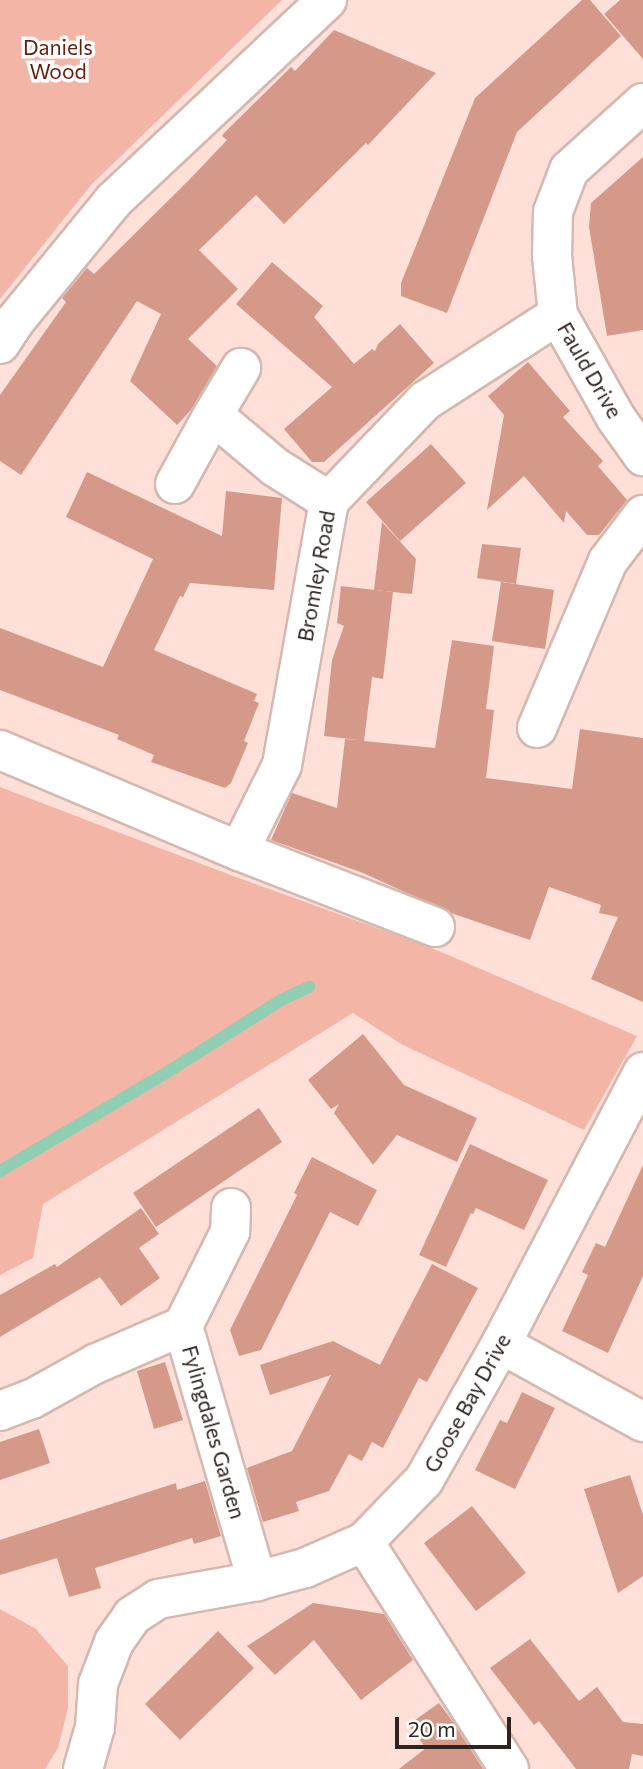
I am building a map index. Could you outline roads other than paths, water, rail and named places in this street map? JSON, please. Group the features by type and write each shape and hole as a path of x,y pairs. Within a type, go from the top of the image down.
{"street":[{"path":"0,344 15,321 114,200 327,0"},
{"name":"Fauld Drive","path":"643,103 569,170 554,212 552,256 558,315 616,418 643,456"},
{"name":"Bromley Road","path":"239,851 282,765 329,502 425,401 558,315"},
{"path":"175,484 241,368"},
{"path":"213,415 275,467 329,502"},
{"path":"537,728 608,561 643,515"},
{"path":"0,750 239,851 435,928"},
{"name":"Goose Bay Drive","path":"83,1769 95,1727 98,1684 114,1642 132,1616 158,1599 257,1581 305,1568 364,1542 424,1480 501,1344 643,1072"},
{"name":"Fylingdales Garden","path":"231,1208 230,1233 183,1326 257,1581"},
{"path":"0,1411 32,1399 94,1364 183,1326"},
{"path":"501,1344 643,1422"},
{"path":"364,1542 509,1769"}],"waterway":[{"path":"0,1171 166,1073 281,1000 309,987"}],"park label":[{"name":"Daniels Wood","path":"58,59"}]}
